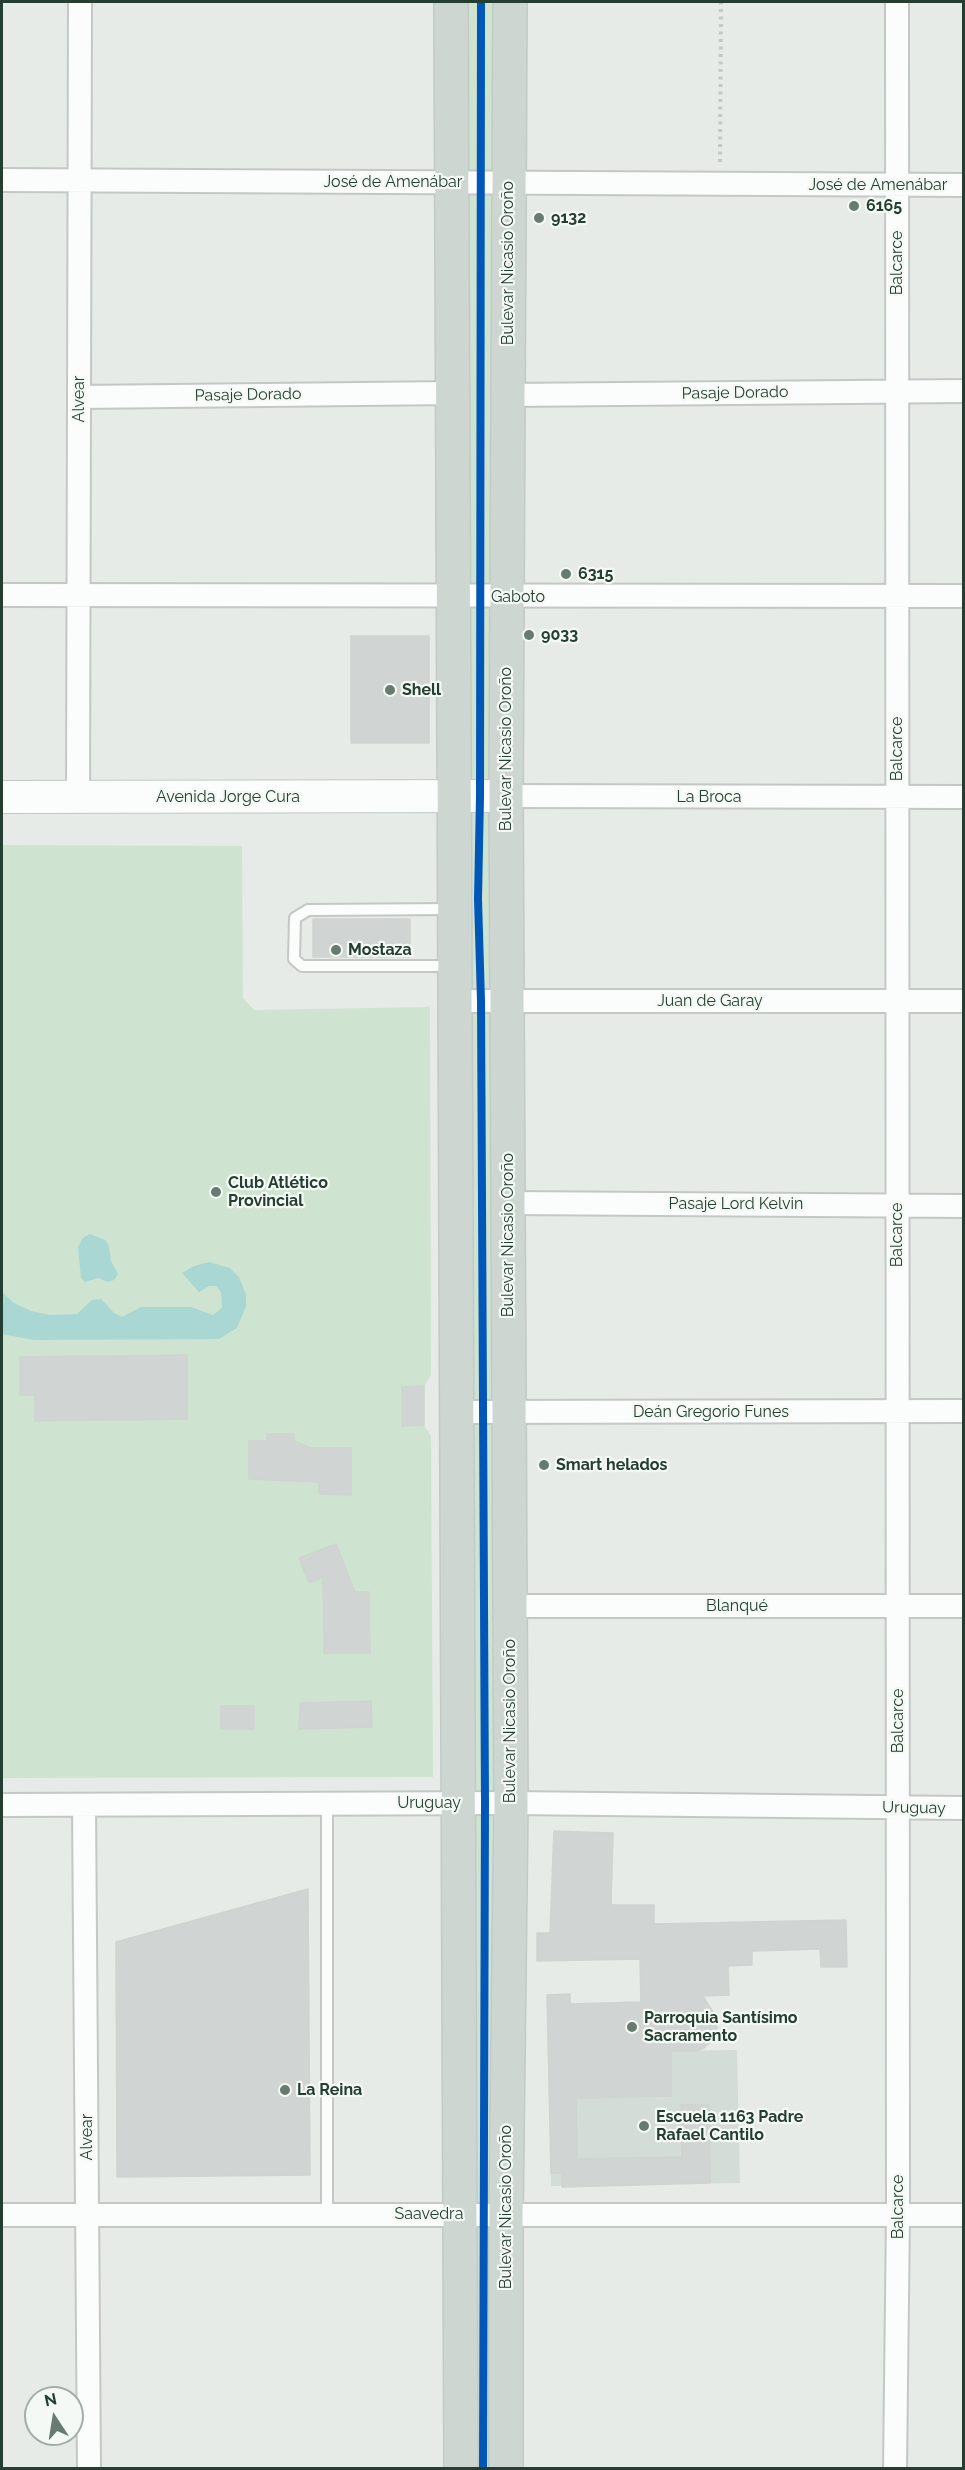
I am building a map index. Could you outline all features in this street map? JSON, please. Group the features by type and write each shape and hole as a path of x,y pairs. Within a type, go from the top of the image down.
{"main road":[{"path":"451,2 461,2469"},
{"name":"Bulevar Nicasio Oroño","path":"506,2469 506,2214 511,1803 506,796 510,2"}],"street":[{"name":"Alvear","path":"78,797 80,2"},
{"name":"Balcarce","path":"895,2469 898,2215 897,2"},
{"name":"José de Amenábar","path":"2,180 963,185"},
{"name":"Pasaje Dorado","path":"507,395 963,391"},
{"name":"Pasaje Dorado","path":"79,397 453,393"},
{"name":"Gaboto","path":"2,595 963,596"},
{"name":"Avenida Jorge Cura","path":"2,797 455,797"},
{"name":"La Broca","path":"455,797 963,797"},
{"name":"Juan de Garay","path":"456,1001 963,1002"},
{"name":"Pasaje Lord Kelvin","path":"508,1203 963,1206"},
{"name":"Deán Gregorio Funes","path":"458,1412 963,1411"},
{"name":"Blanqué","path":"510,1606 963,1606"},
{"name":"Uruguay","path":"2,1805 511,1803 963,1808"},
{"name":"Alvear","path":"84,1805 89,2469"},
{"name":"Saavedra","path":"2,2215 963,2215"}],"lane":[{"path":"456,909 309,910 295,918 294,958 302,966 456,966"},
{"path":"327,1803 327,2214"}],"path":[{"path":"719,184 721,2"}],"shaded area":[{"name":"Escuela 1163 Padre Rafael Cantilo","path":"737,2050 740,2183 551,2186 549,2063 671,2051"}],"green space":[{"path":"451,2 510,2 506,2468 461,2468"},
{"name":"Club Atlético Provincial","path":"2,845 242,846 243,998 254,1010 430,1007 431,1375 424,1387 424,1425 431,1436 433,1777 2,1778"}],"water":[{"path":"90,1234 105,1240 109,1246 111,1261 118,1274 114,1280 108,1282 98,1278 85,1282 81,1278 78,1247 83,1238"},
{"path":"209,1262 230,1268 239,1277 246,1295 246,1306 237,1328 219,1339 34,1340 2,1334 2,1292 14,1303 31,1311 50,1315 77,1314 92,1300 101,1299 114,1313 122,1317 141,1307 191,1307 213,1315 222,1308 221,1292 216,1286 209,1286 199,1292 182,1273 194,1266"}],"building":[{"name":"Shell","path":"351,636 429,636 429,743 351,743"},
{"path":"313,919 410,919 410,957 313,957"},
{"path":"187,1355 187,1419 35,1421 35,1395 20,1395 20,1357"},
{"path":"424,1386 424,1425 402,1426 402,1387"},
{"path":"267,1434 294,1434 294,1441 311,1448 351,1448 351,1495 319,1494 319,1482 249,1479 249,1441 267,1441"},
{"path":"336,1544 355,1592 369,1592 370,1653 324,1653 323,1577 309,1583 299,1558"},
{"path":"371,1701 372,1727 299,1729 300,1703"},
{"path":"221,1706 254,1706 254,1729 221,1729"},
{"path":"554,1831 613,1833 611,1905 654,1905 654,1924 846,1920 847,1967 821,1967 820,1949 752,1951 752,1965 728,1966 729,1995 703,1996 716,2017 717,2031 714,2038 704,2048 697,2051 671,2051 671,2096 576,2098 577,2159 682,2157 681,2105 709,2105 710,2183 562,2187 562,2173 551,2173 547,1995 570,1994 570,2004 641,2002 640,1959 537,1961 537,1933 550,1933"},
{"path":"308,1889 310,2175 117,2177 116,1942"}],"cycle path":[{"path":"481,2 478,899 481,1001 485,1803 483,2468"}],"place":[{"name":"6165","path":"854,206"},
{"name":"9132","path":"539,218"},
{"name":"6315","path":"566,574"},
{"name":"9033","path":"529,635"},
{"name":"Shell","path":"390,690"},
{"name":"Mostaza","path":"336,950"},
{"name":"Club Atlético Provincial","path":"216,1192"},
{"name":"Smart helados","path":"544,1465"},
{"name":"Parroquia Santísimo Sacramento","path":"632,2027"},
{"name":"La Reina","path":"285,2090"},
{"name":"Escuela 1163 Padre Rafael Cantilo","path":"644,2126"}]}
